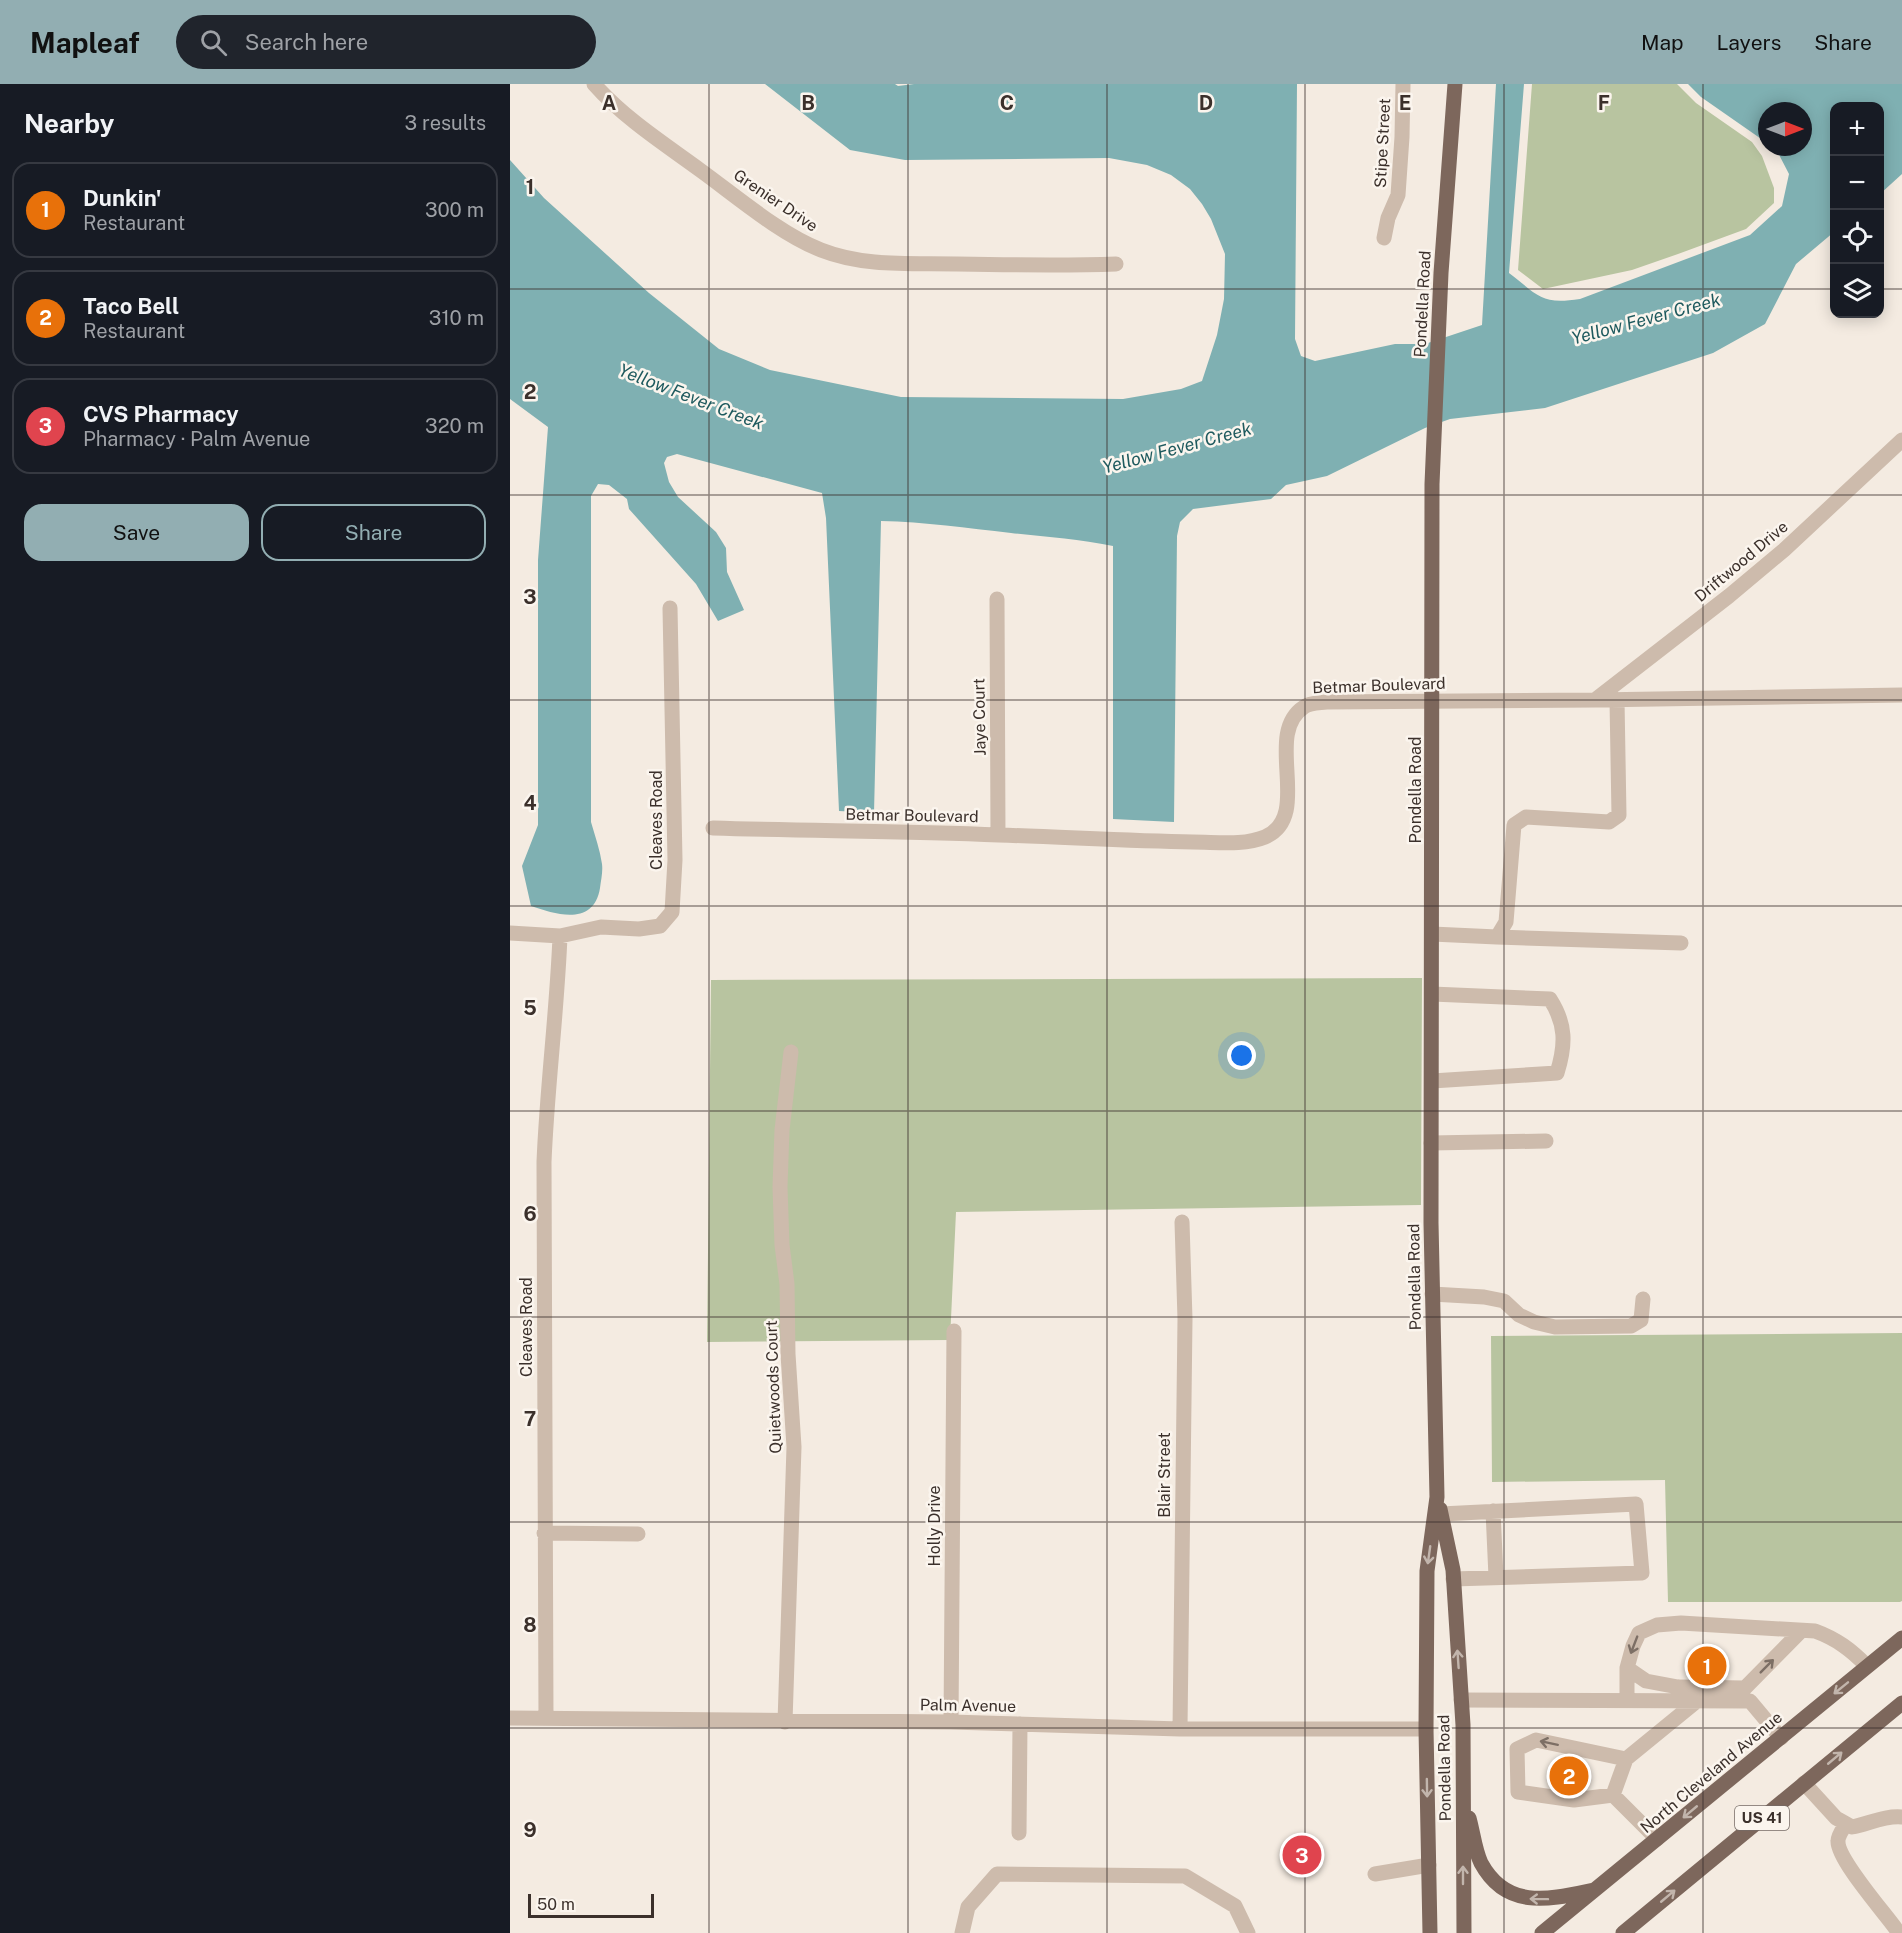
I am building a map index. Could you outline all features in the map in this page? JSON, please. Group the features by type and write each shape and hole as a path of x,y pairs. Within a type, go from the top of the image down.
{"main road":[{"name":"Pondella Road","path":"1430,1933 1426,1729 1427,1571 1437,1497 1431,1143 1432,483 1441,273 1455,84"},
{"name":"Pondella Road","path":"1437,1497 1453,1579 1461,1700 1464,1933"},
{"name":"North Cleveland Avenue","path":"1542,1933 1902,1638"},
{"name":"US 41","path":"1623,1933 1902,1703"},
{"path":"1463,1796 1481,1863 1497,1884 1516,1895 1530,1899 1551,1899 1597,1889"}],"street":[{"name":"Grenier Drive","path":"594,84 612,104 630,118 761,214 803,242 820,250 874,263 1073,266 1116,264"},
{"name":"Stipe Street","path":"1384,238 1388,218 1398,195 1402,137 1402,84"},
{"name":"Driftwood Drive","path":"1595,700 1729,596 1784,550 1902,440"},
{"name":"Jaye Court","path":"997,599 998,835"},
{"name":"Cleaves Road","path":"510,933 560,936 601,927 639,929 660,926 672,912 675,860 670,608"},
{"name":"Betmar Boulevard","path":"713,828 1134,841 1249,842 1268,836 1282,822 1288,804 1286,738 1291,719 1305,706 1326,702 1902,695"},
{"path":"1497,937 1506,922 1514,825 1526,817 1609,822 1619,814 1617,700"},
{"path":"1432,934 1681,943"},
{"name":"Cleaves Road","path":"546,1718 544,1162 560,936"},
{"path":"1432,994 1550,999 1559,1012 1564,1035 1557,1073 1432,1081"},
{"name":"Quietwoods Court","path":"785,1722 794,1447 780,1187 782,1130 791,1052"},
{"path":"1431,1143 1546,1141"},
{"name":"Blair Street","path":"1180,1728 1185,1319 1182,1222"},
{"path":"1432,1294 1484,1297 1504,1301 1519,1315 1534,1322 1555,1327 1631,1326 1641,1320 1643,1299"},
{"name":"Holly Drive","path":"951,1722 954,1331"},
{"path":"1441,1514 1636,1504 1642,1572 1453,1579"},
{"path":"1493,1511 1496,1577"},
{"path":"544,1533 638,1534"},
{"path":"1627,1700 1627,1668 1633,1646 1639,1633 1657,1625 1681,1623 1815,1631 1835,1639 1850,1649 1867,1666"},
{"path":"1732,1701 1802,1631"},
{"path":"1627,1668 1646,1682 1688,1688 1744,1688"},
{"path":"1461,1700 1750,1701 1780,1738"},
{"path":"1613,1795 1626,1759 1698,1701"},
{"name":"Palm Avenue","path":"510,1718 951,1722 1180,1728 1426,1729"},
{"path":"1019,1833 1020,1724"},
{"path":"1613,1795 1574,1800 1518,1792 1517,1749 1536,1740 1626,1759"},
{"path":"1804,1783 1836,1818 1852,1827 1876,1822 1890,1815 1902,1817"},
{"path":"1613,1795 1657,1839"},
{"path":"1846,1824 1838,1839 1838,1845 1849,1868 1896,1929"},
{"path":"1375,1875 1429,1866"},
{"path":"962,1933 968,1907 997,1874 1032,1873 1185,1876 1235,1906 1248,1933"}],"green space":[{"path":"1532,84 1677,84 1696,103 1752,142 1758,150 1758,156 1762,156 1774,188 1774,203 1746,229 1632,270 1543,289 1518,270"},
{"path":"1422,978 1421,1205 956,1212 950,1340 707,1342 711,980"},
{"path":"1902,1333 1902,1601 1900,1602 1668,1602 1665,1480 1492,1482 1491,1336"}],"water":[{"name":"Yellow Fever Creek","path":"765,84 895,84 898,86 914,84 1297,84 1295,339 1301,356 1315,361 1395,344 1425,344 1482,325 1496,84 1524,84 1509,273 1541,297 1567,301 1580,299 1750,235 1782,206 1789,174 1780,156 1812,156 1812,102 1758,102 1758,137 1701,97 1688,84 1902,84 1902,174 1884,190 1884,102 1830,102 1830,235 1796,264 1765,324 1713,353 1545,408 1450,419 1425,428 1327,476 1286,485 1271,499 1193,509 1180,522 1177,536 1174,822 1113,819 1113,546 946,526 881,521 874,813 839,811 826,518 822,493 677,454 667,457 664,463 669,482 678,497 716,532 726,548 727,572 744,610 718,621 696,584 629,509 627,499 609,485 598,484 591,496 591,822 599,848 602,876 596,900 582,913 563,914 531,906 522,866 538,825 538,560 548,427 510,399 510,160 544,198 649,293 719,349 770,370 901,397 1123,399 1181,389 1202,381 1217,335 1224,299 1225,254 1211,219 1202,204 1190,189 1171,175 1147,165 1109,158 905,160 850,150"}],"place":[{"name":"Dunkin'","path":"1707,1666"},
{"name":"Taco Bell","path":"1569,1776"},
{"name":"CVS Pharmacy","path":"1302,1855"}]}
